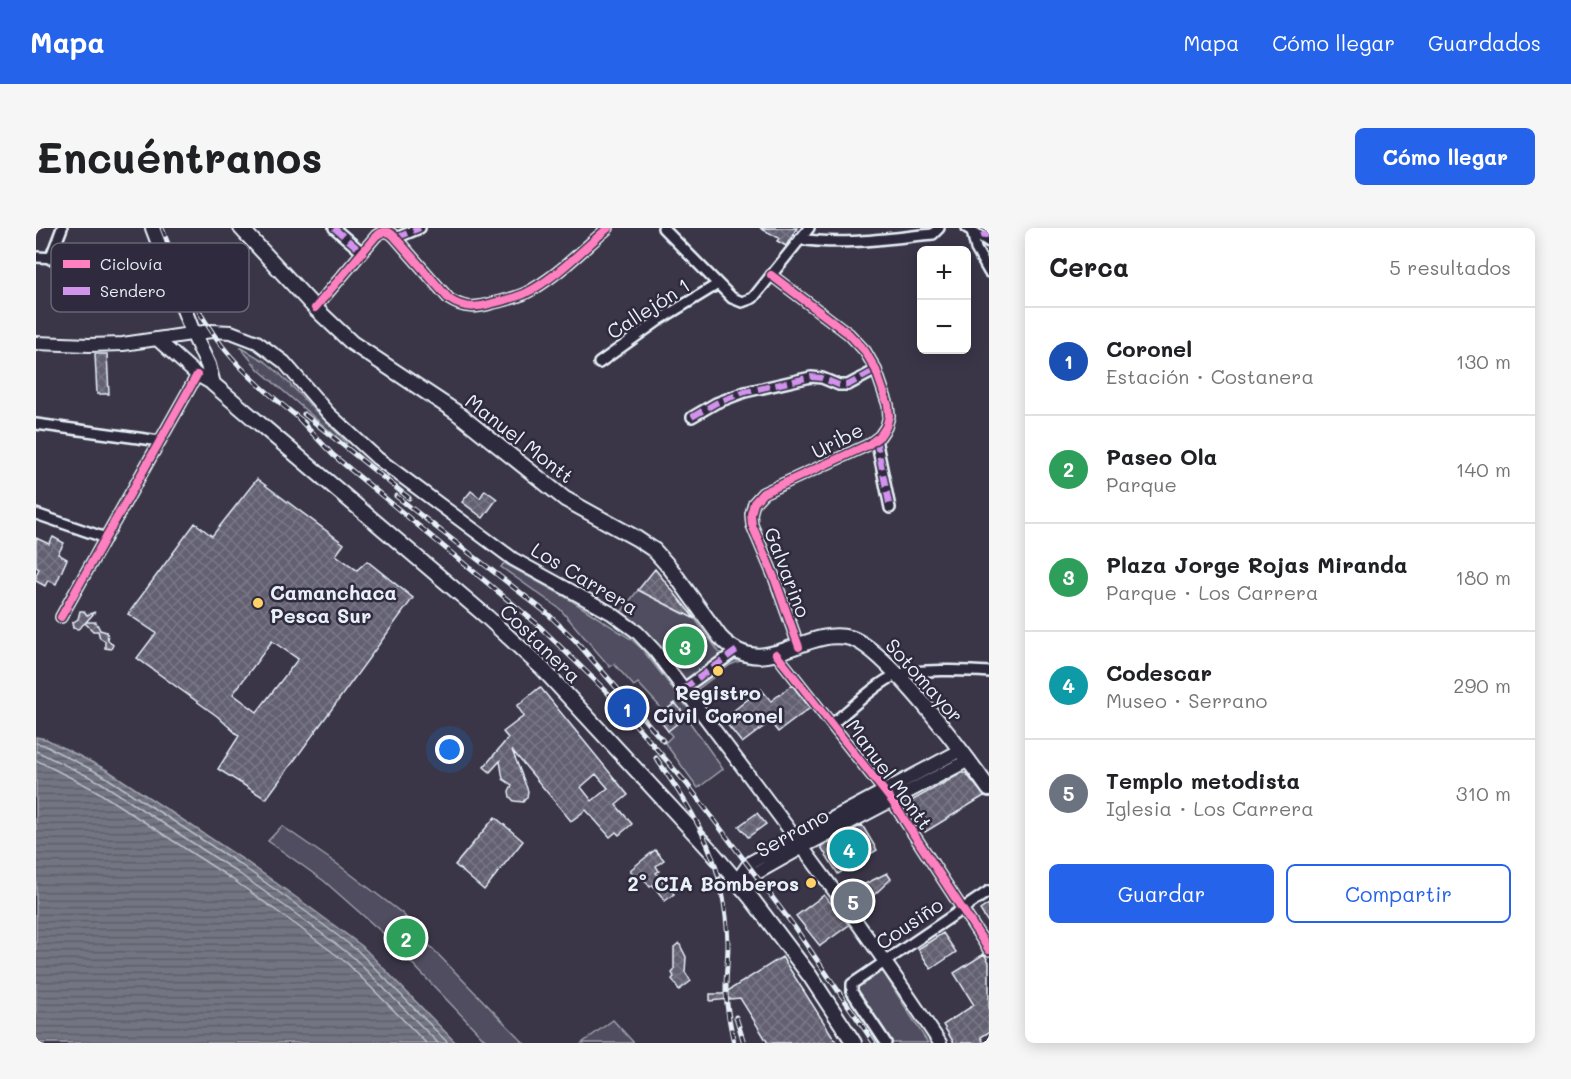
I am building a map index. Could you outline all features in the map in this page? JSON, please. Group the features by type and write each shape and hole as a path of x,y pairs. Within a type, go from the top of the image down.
{"main road":[{"path":"153,228 159,243"},
{"name":"Manuel Montt","path":"242,228 315,308 352,343 456,412 565,499 649,546 670,569 720,637 737,650"},
{"path":"185,312 208,365 213,384"},
{"name":"Los Carrera","path":"36,343 104,345 159,340 211,331 231,332 250,339 268,349 292,371 329,414 377,458 513,559 603,608 637,632 655,651 799,842 885,961 940,1043"},
{"path":"159,340 197,375 213,384"},
{"name":"Costanera","path":"213,384 526,652 737,881 797,957 855,1043"},
{"name":"Sotomayor","path":"776,654 829,637 850,638 872,650 965,755 989,789"},
{"path":"737,650 758,656 776,654"},
{"name":"Serrano","path":"737,881 755,874 799,842 884,790 965,755"},
{"name":"Serrano","path":"799,842 892,801 965,755"}],"street":[{"path":"56,243 62,228"},
{"path":"334,228 362,252"},
{"path":"396,238 420,228"},
{"path":"315,308 376,236 383,232 389,232 396,238 449,299 460,306 475,307 512,298 536,287 608,228"},
{"path":"663,228 735,301 746,302 753,298 809,228"},
{"path":"800,239 822,242 850,241 933,234 939,228"},
{"path":"969,229 989,242"},
{"path":"969,229 976,249 989,272"},
{"path":"36,257 50,259"},
{"name":"Uribe","path":"752,508 763,493 833,462 876,439 886,427 889,410 876,370 865,351 849,334 771,275"},
{"name":"Callejón 1","path":"599,363 659,320 718,284"},
{"path":"692,417 716,403 745,392 811,377 822,378 839,385 848,385 876,370"},
{"path":"62,617 197,375"},
{"path":"36,424 160,441"},
{"path":"876,439 890,508"},
{"name":"Galvarino","path":"752,508 752,525 774,577 799,647"},
{"path":"36,514 106,538"},
{"path":"684,689 737,650"},
{"name":"Manuel Montt","path":"776,654 892,801 989,950"},
{"path":"832,724 885,681 896,675 954,671 989,672"},
{"name":"Cousiño","path":"886,1043 851,987 853,982 989,891"}],"shaded area":[{"path":"240,347 266,362 279,373 347,443 345,444 259,370"},
{"path":"504,563 569,599 631,639 642,649 691,712 686,717 723,769 698,788 665,743 672,736 668,731 686,716 675,703 664,711 638,683 634,686 614,664 610,667 560,609 501,567"},
{"path":"638,590 684,614 690,612 719,652 727,658 740,661 730,665 690,695 618,616"},
{"path":"282,826 403,914 427,943 524,1043 488,1043 384,934 324,881 268,841"},
{"path":"883,972 928,1043 884,1043 855,988 877,973"},
{"path":"613,1020 634,1043 582,1043"}],"water":[{"path":"36,737 46,739 107,770 244,860 308,906 362,946 456,1043 36,1043"}],"building":[{"path":"760,228 797,228 786,246 777,241 779,238"},
{"path":"95,354 107,354 109,394 97,394"},
{"path":"257,479 344,544 336,555 357,570 367,561 413,598 266,799 218,769 239,736 217,716 137,658 156,633 128,614 195,523 212,536","holes":["272,641 298,659 257,712 233,694"]},
{"path":"485,490 497,499 483,518 462,502 471,491 480,498"},
{"path":"53,537 64,543 58,554 67,559 56,584 48,580 45,586 36,581 39,569 36,567 36,538 49,544"},
{"path":"655,569 695,619 638,590"},
{"path":"80,611 84,611 87,615 95,612 86,622 96,622 100,630 107,632 108,640 113,645 111,649 105,648 105,641 100,638 98,631 93,631 85,623 78,629 73,628 72,623 78,619"},
{"path":"792,685 810,708 778,732 770,722 742,743 723,719 761,689 771,701"},
{"path":"540,687 628,795 616,805 632,824 619,835 616,832 610,837 586,810 571,821 512,750 528,791 523,802 514,801 510,797 509,791 512,785 503,779 500,761 490,772 484,767 508,738 503,732 524,716 517,706","holes":["596,774 608,788 592,801 581,787"]},
{"path":"675,703 686,716 668,731 661,722 668,716 664,712"},
{"path":"962,773 966,773 984,796 925,832 908,807 911,801"},
{"path":"757,813 766,824 748,837 739,826"},
{"path":"495,817 523,841 484,890 455,865"},
{"path":"862,825 877,850 838,874 821,847"},
{"path":"655,850 664,860 656,866 659,871 656,873 674,894 665,901 653,885 650,887 642,877 638,880 630,870"},
{"path":"887,873 891,879 862,906 853,901 851,891"},
{"path":"824,895 849,925 820,946 796,916"},
{"path":"989,904 989,924 980,910"},
{"path":"943,933 956,952 931,969 918,949"},
{"path":"679,943 686,957 685,972 691,981 679,990 672,979 674,977 672,973 674,971 674,947"},
{"path":"984,954 989,962 989,1032 981,1037 984,1043 954,1043 943,1025 974,1005 954,973"},
{"path":"782,957 837,1043 768,1043 740,998 710,1001 710,994 723,994"}],"railway":[{"path":"162,228 168,243"},
{"path":"200,312 232,358 251,378 305,423"},
{"path":"304,414 409,498"},
{"path":"299,419 333,455 537,624 607,692 687,784 793,925 874,1043"},
{"path":"396,496 548,614 575,640 663,741"},
{"path":"656,758 697,823 716,866 726,915 728,943 726,996 734,1043"},
{"path":"736,1017 744,1043"}],"marked path":[{"path":"334,228 362,252"},
{"path":"396,238 420,228"},
{"path":"981,236 989,234"},
{"path":"692,417 716,403 745,392 811,377 822,378 839,385 848,385 876,370"},
{"path":"876,439 890,508"},
{"path":"683,689 737,650"}],"cycle path":[{"path":"315,308 376,236 383,232 394,236 449,299 460,305 476,307 512,298 535,288 608,228"},
{"path":"771,275 849,334 865,351 876,370 888,405 889,416 880,436 868,445 763,493 754,503 751,514 752,525 774,577 799,647"},
{"path":"61,617 197,375"},
{"path":"776,654 892,801 989,950"}],"place":[{"name":"Camanchaca Pesca Sur","path":"258,603"},
{"name":"Plaza Jorge Rojas Miranda","path":"685,646"},
{"name":"Registro Civil Coronel","path":"718,671"},
{"name":"Coronel","path":"627,708"},
{"name":"Codescar","path":"849,849"},
{"name":"2° CIA Bomberos","path":"811,883"},
{"name":"Templo metodista","path":"853,901"},
{"name":"Paseo Ola","path":"406,938"}]}
